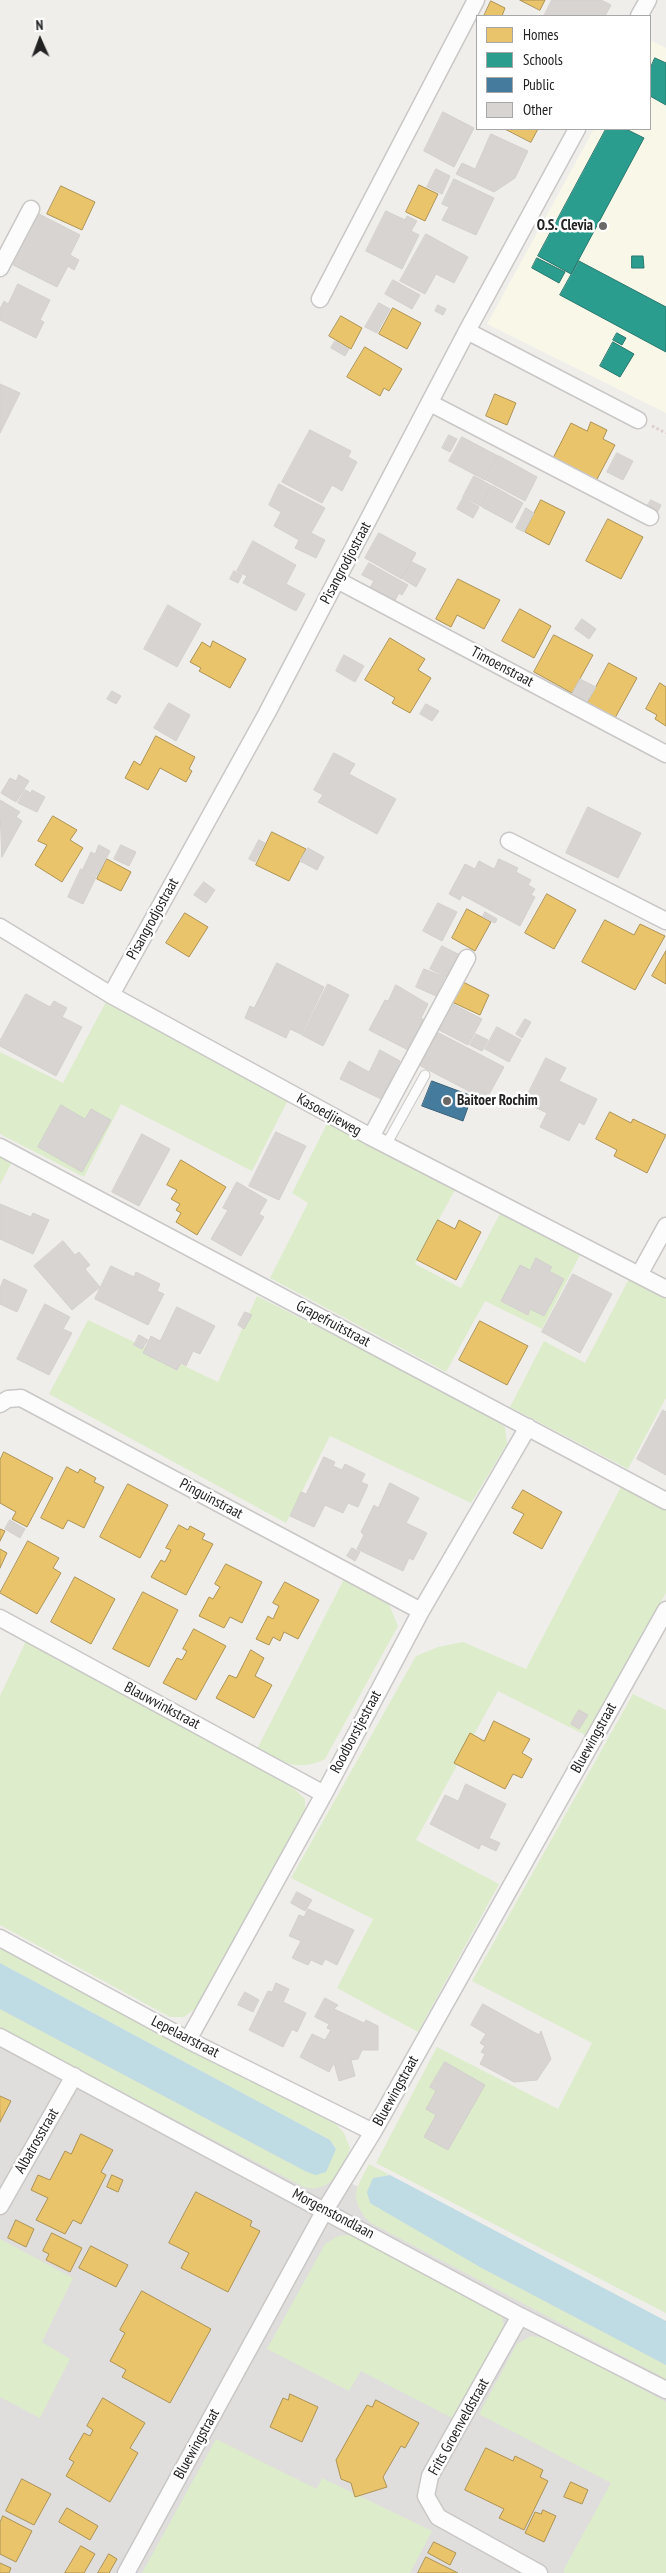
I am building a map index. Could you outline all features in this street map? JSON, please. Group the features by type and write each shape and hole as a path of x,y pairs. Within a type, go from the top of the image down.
{"street":[{"path":"320,299 476,0"},
{"path":"640,15 648,0"},
{"name":"Pisangrodjostraat","path":"111,995 267,713 468,331 577,130"},
{"path":"0,268 31,209"},
{"path":"468,331 638,420"},
{"path":"430,403 650,517"},
{"name":"Timoenstraat","path":"337,580 666,754"},
{"path":"509,841 666,920"},
{"name":"Kasoedjieweg","path":"0,927 111,995 378,1141 666,1289"},
{"path":"378,1141 467,958"},
{"name":"Grapefruitstraat","path":"0,1147 666,1501"},
{"path":"639,1275 666,1226"},
{"name":"Pinguinstraat","path":"0,1404 8,1399 21,1398 421,1611"},
{"name":"Roodborstjestraat","path":"188,2040 324,1794 421,1611 528,1427"},
{"name":"Bluewingstraat","path":"126,2573 325,2210 373,2132 666,1610"},
{"name":"Blauwvinkstraat","path":"0,1618 324,1794"},
{"name":"Lepelaarstraat","path":"0,1938 188,2040 373,2132"},
{"name":"Morgenstondlaan","path":"0,2037 520,2316 666,2390"},
{"name":"Albatrosstraat","path":"0,2206 74,2076"},
{"name":"Frits Groenveldstraat","path":"520,2316 430,2476 426,2496 438,2517 539,2573"}],"lane":[{"path":"378,1141 424,1074"}],"shaded area":[{"name":"O.S. Clevia","path":"651,40 666,48 666,413 487,324 593,130 651,130"},
{"path":"0,1997 666,2350 666,2573 0,2573"}],"green space":[{"path":"107,1000 289,1098 252,1171 121,1104 84,1177 0,1134 0,1052 63,1083"},
{"path":"329,1120 457,1186 415,1264 461,1288 503,1208 583,1249 542,1329 485,1301 446,1372 270,1278 308,1203 292,1193"},
{"path":"0,1153 13,1160 0,1185"},
{"path":"630,1277 666,1296 666,1398 628,1469 510,1407 544,1341 585,1363"},
{"path":"257,1296 492,1416 505,1427 507,1444 471,1503 330,1436 286,1523 49,1394 88,1320 218,1382"},
{"path":"622,1485 666,1507 666,1593 585,1735 498,1691 416,1840 499,1884 418,2032 337,1988 373,1919 291,1878 416,1656 438,1647 463,1642 526,1669"},
{"path":"344,1579 388,1602 398,1626 325,1759 306,1765 290,1764 257,1749"},
{"path":"26,1641 292,1787 305,1799 305,1811 196,2008 184,2017 170,2017 0,1925 0,1696"},
{"path":"633,1694 666,1710 666,2313 376,2163 437,2047 558,2109 592,2043 472,1981"},
{"path":"0,1945 337,2125 344,2133 350,2148 339,2172 328,2184 321,2187 304,2187 0,2028 0,2009 307,2172 336,2149 330,2140 0,1963"},
{"path":"369,2164 390,2175 373,2178 371,2203 480,2267 666,2365 666,2379 369,2222 358,2206 356,2193"},
{"path":"350,2235 502,2315 505,2331 456,2420 361,2371 349,2391 267,2349 325,2244 338,2236"},
{"path":"0,2239 73,2278 42,2342 70,2359 40,2418 0,2397"},
{"path":"531,2336 545,2338 666,2402 666,2573 564,2573 564,2569 611,2483 479,2414 517,2344"},
{"path":"216,2439 317,2489 322,2478 432,2531 410,2573 142,2573"}],"water":[{"path":"0,1963 330,2140 336,2149 326,2172 316,2175 307,2172 0,2009"},
{"path":"390,2175 666,2321 666,2365 480,2267 370,2203 367,2192 373,2178"}],"building: Homes":[{"path":"520,0 545,0 540,10"},
{"path":"491,1 505,8 502,15 484,15"},
{"path":"507,130 537,130 531,142"},
{"path":"419,185 438,194 425,221 406,212"},
{"path":"61,186 95,202 82,230 47,214"},
{"path":"393,308 421,323 407,349 379,334"},
{"path":"341,316 362,328 351,349 329,336"},
{"path":"365,347 402,369 389,391 384,388 380,396 347,377"},
{"path":"495,394 516,403 507,425 486,416"},
{"path":"591,422 607,430 603,439 615,445 595,483 552,460 571,423 587,431"},
{"path":"541,500 565,512 549,545 525,532"},
{"path":"608,519 643,537 621,579 586,561"},
{"path":"458,579 500,600 484,629 457,615 451,627 436,619"},
{"path":"520,609 551,626 534,658 502,641"},
{"path":"554,635 593,655 572,693 534,672"},
{"path":"390,638 425,659 418,670 431,678 410,713 392,703 395,698 365,680"},
{"path":"213,641 246,659 230,688 199,671 201,668 190,662 202,642 210,647"},
{"path":"609,663 637,678 615,718 587,704"},
{"path":"660,683 666,687 666,726 655,719 657,715 646,709"},
{"path":"156,736 195,757 189,769 192,771 186,782 160,768 148,790 125,778 134,761 140,765"},
{"path":"53,816 77,830 70,840 83,848 62,882 35,865 47,845 38,841"},
{"path":"272,832 306,849 289,881 256,865"},
{"path":"107,859 131,872 121,891 97,879"},
{"path":"547,894 576,910 554,949 525,933"},
{"path":"467,909 491,922 475,951 452,938"},
{"path":"185,913 208,927 189,957 166,943"},
{"path":"605,920 634,935 640,924 665,936 635,990 582,962"},
{"path":"666,951 666,984 652,976"},
{"path":"461,981 489,995 480,1015 452,1002"},
{"path":"610,1112 631,1123 633,1119 666,1135 647,1173 614,1156 617,1150 596,1139"},
{"path":"181,1160 226,1187 197,1235 176,1222 181,1213 176,1210 180,1204 171,1199 177,1190 167,1185"},
{"path":"438,1220 455,1229 459,1220 481,1232 456,1280 417,1260"},
{"path":"480,1321 528,1346 507,1385 459,1360"},
{"path":"4,1452 53,1478 27,1527 12,1519 16,1512 0,1503 0,1460"},
{"path":"67,1467 78,1473 80,1469 96,1478 94,1482 104,1487 84,1528 68,1520 63,1529 41,1518"},
{"path":"128,1484 168,1505 140,1558 100,1537"},
{"path":"523,1490 562,1512 542,1549 513,1533 524,1514 512,1508"},
{"path":"179,1525 188,1530 190,1526 205,1534 202,1539 213,1544 186,1595 151,1577 161,1560 165,1562 171,1550 166,1548"},
{"path":"0,1529 5,1531 0,1541"},
{"path":"28,1541 59,1558 53,1568 61,1573 37,1614 0,1593"},
{"path":"0,1549 7,1553 0,1568"},
{"path":"226,1564 262,1582 242,1623 230,1617 224,1628 199,1616 209,1597 213,1599 220,1587 215,1584"},
{"path":"75,1577 115,1599 91,1644 51,1622"},
{"path":"285,1582 319,1600 298,1639 284,1632 280,1641 273,1637 269,1645 256,1639 268,1616 273,1619 279,1606 273,1603"},
{"path":"143,1592 178,1610 149,1667 113,1649"},
{"path":"194,1629 226,1646 196,1700 163,1683 177,1658 182,1660 187,1651 183,1649"},
{"path":"251,1650 264,1658 255,1676 272,1685 254,1718 216,1698 229,1675 236,1678"},
{"path":"494,1721 530,1739 522,1753 532,1759 522,1778 513,1774 505,1789 454,1763 470,1733 484,1741"},
{"path":"0,2096 11,2101 0,2122"},
{"path":"81,2134 113,2150 101,2172 106,2175 81,2224 73,2220 65,2234 36,2220 48,2198 31,2190 38,2175 50,2180 65,2151 71,2154"},
{"path":"112,2175 123,2180 118,2192 107,2187"},
{"path":"196,2192 252,2221 250,2226 260,2231 228,2292 181,2268 189,2253 169,2243"},
{"path":"16,2220 34,2229 26,2247 8,2238"},
{"path":"52,2233 82,2248 70,2272 46,2260 49,2254 43,2251"},
{"path":"91,2246 128,2265 116,2287 79,2268"},
{"path":"142,2291 211,2329 170,2403 122,2377 126,2370 110,2361 125,2333 120,2330"},
{"path":"290,2394 318,2407 302,2442 270,2427 283,2398 288,2400"},
{"path":"103,2398 145,2423 130,2448 138,2453 110,2502 66,2476 74,2462 69,2459 84,2433 90,2436 93,2430 87,2426"},
{"path":"376,2400 419,2423 405,2448 401,2446 383,2477 387,2487 355,2497 351,2483 341,2479 336,2460 367,2405 372,2407"},
{"path":"486,2448 513,2461 515,2456 543,2470 540,2477 548,2481 524,2530 499,2518 504,2509 465,2490"},
{"path":"22,2479 51,2494 34,2525 6,2511"},
{"path":"571,2482 588,2490 582,2504 564,2497"},
{"path":"67,2508 98,2526 90,2540 59,2522"},
{"path":"543,2510 556,2516 544,2542 525,2533 535,2512 541,2514"},
{"path":"3,2516 32,2531 16,2562 0,2554 0,2523"},
{"path":"434,2542 456,2553 450,2565 428,2553"},
{"path":"81,2546 95,2554 84,2573 65,2573"},
{"path":"109,2554 117,2559 109,2573 98,2573"},
{"path":"426,2557 458,2573 418,2573"},
{"path":"0,2563 11,2568 9,2573 0,2573"}],"building: Schools":[{"path":"655,58 666,63 666,105 651,97 651,67"},
{"path":"605,130 628,130 644,138 571,274 538,256"},
{"path":"632,256 643,256 644,268 632,268"},
{"path":"537,258 565,272 559,283 532,268"},
{"path":"579,261 666,307 666,352 560,295"},
{"path":"617,333 626,338 622,345 613,340"},
{"path":"613,342 634,354 620,377 600,366"}],"building: Public":[{"name":"Baitoer Rochim","path":"432,1081 472,1096 463,1121 422,1106"}],"building: Other":[{"path":"552,0 601,0 611,5 606,15 544,15"},
{"path":"443,112 474,128 454,167 424,151"},
{"path":"491,134 528,151 515,178 494,192 456,174 462,163 475,169"},
{"path":"436,169 450,176 442,194 427,187"},
{"path":"454,179 494,198 476,235 442,220 449,207 442,204"},
{"path":"386,211 405,220 407,216 417,221 411,231 419,235 402,269 366,251"},
{"path":"39,214 80,235 70,255 79,260 74,270 68,266 57,287 13,265"},
{"path":"426,234 468,257 454,283 436,274 425,294 400,281"},
{"path":"393,280 420,295 412,309 385,294"},
{"path":"18,284 50,300 40,320 44,322 36,338 0,320 0,309 4,301 8,304"},
{"path":"379,303 390,309 377,333 365,327"},
{"path":"438,305 446,309 443,315 435,311"},
{"path":"335,341 349,349 345,356 331,348"},
{"path":"0,384 20,393 0,433"},
{"path":"310,430 351,451 348,457 357,462 342,491 332,485 322,503 282,482"},
{"path":"449,435 457,439 450,452 442,448"},
{"path":"462,437 498,456 485,480 449,461"},
{"path":"617,453 633,461 623,480 607,472"},
{"path":"499,456 537,477 525,501 486,480"},
{"path":"474,476 492,486 481,506 463,497"},
{"path":"279,484 325,508 311,533 325,540 316,558 295,548 299,540 274,526 281,512 269,505"},
{"path":"493,486 523,503 512,523 482,507"},
{"path":"463,498 479,507 473,518 457,509"},
{"path":"651,500 661,505 657,513 646,508"},
{"path":"526,508 534,513 524,532 516,528"},
{"path":"379,533 416,553 402,579 365,558"},
{"path":"253,541 296,565 286,584 305,594 296,611 243,583 247,576 237,571"},
{"path":"412,562 426,569 416,587 403,579"},
{"path":"369,563 408,585 402,595 399,593 393,604 368,591 374,581 362,575"},
{"path":"234,571 242,575 238,583 230,579"},
{"path":"168,605 201,624 177,667 144,649"},
{"path":"582,619 596,629 589,639 575,629"},
{"path":"344,655 364,666 355,682 336,671"},
{"path":"580,679 596,687 586,704 571,696"},
{"path":"112,691 121,696 116,704 107,699"},
{"path":"169,703 190,715 176,741 154,728"},
{"path":"426,704 439,711 432,721 420,714"},
{"path":"334,753 355,764 349,774 396,799 377,834 318,802 323,795 314,790"},
{"path":"19,775 29,781 16,802 1,793 10,778 16,781"},
{"path":"25,790 31,793 32,790 45,797 37,812 18,803"},
{"path":"0,800 20,812 16,817 22,821 2,857"},
{"path":"588,807 641,833 618,878 566,853"},
{"path":"259,840 265,843 255,862 249,859"},
{"path":"99,845 110,851 97,876 83,869 91,852 95,854"},
{"path":"121,845 136,852 129,866 114,859"},
{"path":"308,848 324,857 317,870 300,861"},
{"path":"499,859 518,868 516,872 531,880 528,885 535,889 531,895 535,897 520,926 462,895 460,900 449,894 465,864 475,869 479,861 494,869"},
{"path":"81,869 96,877 83,904 68,897"},
{"path":"204,882 215,890 206,903 194,895"},
{"path":"438,903 457,912 442,941 423,931"},
{"path":"485,912 497,919 495,923 483,917"},
{"path":"442,946 462,956 451,979 430,969"},
{"path":"277,963 324,987 301,1034 290,1029 286,1038 245,1018 250,1006 254,1008"},
{"path":"424,969 445,977 436,996 416,987"},
{"path":"328,984 349,995 323,1046 302,1035"},
{"path":"396,985 428,1004 421,1018 426,1021 410,1051 369,1030 385,1000 388,1001"},
{"path":"26,994 50,1007 54,1001 67,1008 62,1017 82,1027 56,1076 0,1046 0,1041"},
{"path":"453,1004 482,1019 468,1045 439,1030"},
{"path":"525,1019 531,1022 522,1038 516,1034"},
{"path":"497,1027 521,1040 509,1062 485,1049"},
{"path":"437,1032 504,1067 486,1100 419,1065"},
{"path":"476,1034 488,1040 482,1051 470,1045"},
{"path":"380,1050 400,1061 381,1099 340,1079 349,1061 369,1072"},
{"path":"546,1058 566,1068 559,1081 597,1099 584,1125 579,1122 569,1141 540,1127 547,1113 524,1102"},
{"path":"61,1105 85,1119 91,1109 111,1120 82,1172 38,1147"},
{"path":"276,1132 306,1146 279,1200 249,1186"},
{"path":"142,1134 170,1149 139,1206 112,1192"},
{"path":"237,1182 267,1200 259,1214 264,1217 241,1256 211,1239 228,1210 223,1208"},
{"path":"0,1204 31,1217 33,1213 49,1220 33,1254 0,1239"},
{"path":"63,1241 75,1255 79,1252 90,1265 85,1269 100,1287 72,1310 34,1266"},
{"path":"536,1258 552,1267 549,1271 564,1279 544,1316 530,1309 528,1315 501,1301 520,1265 530,1270"},
{"path":"111,1266 134,1277 136,1272 160,1284 157,1291 164,1294 148,1325 95,1299"},
{"path":"573,1274 612,1294 580,1353 542,1332"},
{"path":"4,1279 27,1290 17,1312 0,1304 0,1289"},
{"path":"45,1304 70,1317 63,1329 72,1333 49,1375 17,1359"},
{"path":"177,1307 215,1326 200,1354 193,1351 186,1366 181,1363 177,1370 143,1353 151,1336 160,1341"},
{"path":"245,1312 252,1315 244,1329 238,1325"},
{"path":"139,1335 148,1340 142,1349 134,1345"},
{"path":"663,1410 666,1412 666,1475 637,1459"},
{"path":"324,1457 335,1462 333,1466 342,1470 345,1464 365,1474 361,1482 368,1485 358,1507 348,1503 343,1513 325,1505 314,1527 290,1516 301,1492 306,1494"},
{"path":"390,1483 419,1498 406,1523 427,1533 413,1560 409,1558 403,1571 357,1549 364,1535 361,1532 374,1505 378,1508"},
{"path":"10,1520 25,1529 20,1538 5,1529"},
{"path":"352,1548 360,1552 355,1561 347,1556"},
{"path":"579,1710 588,1715 579,1729 571,1724"},
{"path":"466,1784 506,1804 489,1838 500,1843 496,1851 481,1844 479,1849 430,1824 445,1795 458,1801"},
{"path":"297,1892 312,1900 305,1911 291,1903"},
{"path":"308,1909 354,1930 337,1965 325,1959 322,1965 311,1960 308,1965 292,1958 301,1941 289,1936 299,1915 304,1917"},
{"path":"276,1983 289,1989 283,2002 306,2013 297,2032 292,2029 283,2047 249,2030 268,1991 272,1992"},
{"path":"245,1992 259,2000 253,2012 238,2005"},
{"path":"325,1998 338,2005 334,2009 364,2023 366,2020 378,2026 378,2050 362,2050 358,2059 351,2060 355,2076 339,2081 334,2063 329,2072 300,2057 312,2034 325,2040 331,2030 327,2028 329,2024 315,2017"},
{"path":"483,2004 539,2035 541,2031 551,2059 537,2080 514,2082 480,2064 485,2054 481,2052 485,2046 480,2043 486,2034 471,2025"},
{"path":"445,2062 485,2085 448,2150 424,2137 436,2115 426,2109 436,2091 430,2087"}],"place":[{"name":"O.S. Clevia","path":"603,226"},
{"name":"Baitoer Rochim","path":"447,1101"}]}
